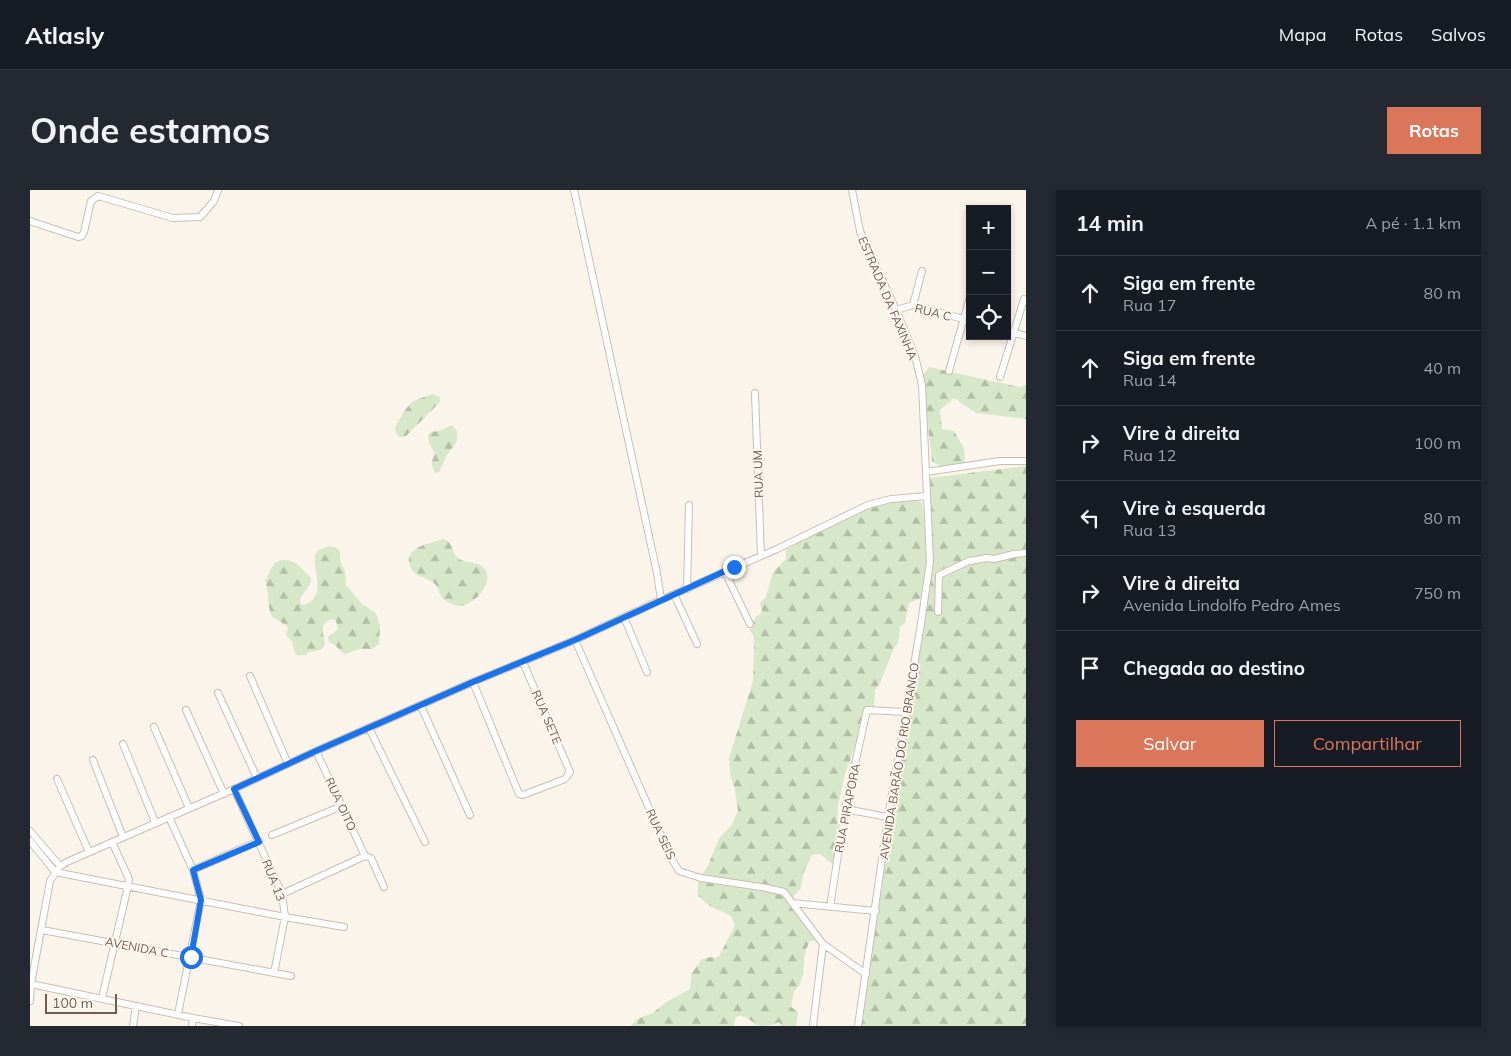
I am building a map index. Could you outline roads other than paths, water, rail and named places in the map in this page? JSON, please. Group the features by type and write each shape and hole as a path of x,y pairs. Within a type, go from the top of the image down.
{"street":[{"path":"30,221 78,237 82,236 84,232 91,201 98,196 173,218 200,216 214,201 218,190"},
{"path":"574,190 657,573 661,600"},
{"name":"ESTRADA DA FAXINHA","path":"852,190 860,231 915,356 922,385 927,496"},
{"path":"913,305 922,271"},
{"path":"1011,330 1024,299"},
{"name":"RUA C","path":"896,310 913,305 966,320"},
{"path":"949,370 966,320"},
{"path":"1011,332 1026,336"},
{"path":"1000,377 1008,340"},
{"name":"RUA UM","path":"754,393 761,556"},
{"path":"926,472 1000,462 1026,461"},
{"path":"30,1001 31,984 50,881 57,869 155,822 224,794 473,682 575,640 761,556 868,505 891,499 927,496"},
{"name":"AVENIDA BARÃO DO RIO BRANCO","path":"858,1026 888,817 930,562 927,496"},
{"path":"687,588 689,505"},
{"path":"938,612 939,575 968,561 987,558 994,559 1026,553"},
{"path":"725,572 750,624"},
{"path":"674,594 697,644"},
{"path":"624,617 647,672"},
{"name":"RUA SEIS","path":"575,640 670,858 679,871 701,878 784,892 823,944 866,974"},
{"name":"RUA SETE","path":"473,682 520,794 524,795 565,779 570,772 523,662"},
{"path":"250,676 288,764"},
{"path":"218,693 257,778"},
{"path":"421,706 470,815"},
{"path":"186,710 224,794"},
{"name":"RUA PIRAPORA","path":"830,907 846,810 867,710 906,712"},
{"path":"154,727 189,808"},
{"path":"369,728 425,842"},
{"path":"123,744 155,822"},
{"name":"RUA OITO","path":"316,751 365,856 370,858 384,887"},
{"path":"93,760 124,837"},
{"path":"58,779 90,852"},
{"name":"RUA 13","path":"234,789 282,894 285,918 274,973"},
{"path":"272,835 342,806"},
{"path":"846,810 888,817"},
{"path":"169,817 193,870 201,900 178,1014"},
{"path":"30,831 57,869"},
{"path":"30,841 57,869 128,886 285,918"},
{"path":"102,998 129,878 112,842"},
{"path":"193,870 259,842"},
{"path":"282,894 365,856"},
{"path":"792,902 876,911"},
{"name":"RUA 13","path":"285,918 344,927"},
{"name":"AVENIDA C","path":"42,930 291,976"},
{"path":"813,1026 823,944"},
{"path":"31,984 239,1026"},
{"path":"133,1026 136,1006"},
{"path":"192,1026 193,1018"}]}
